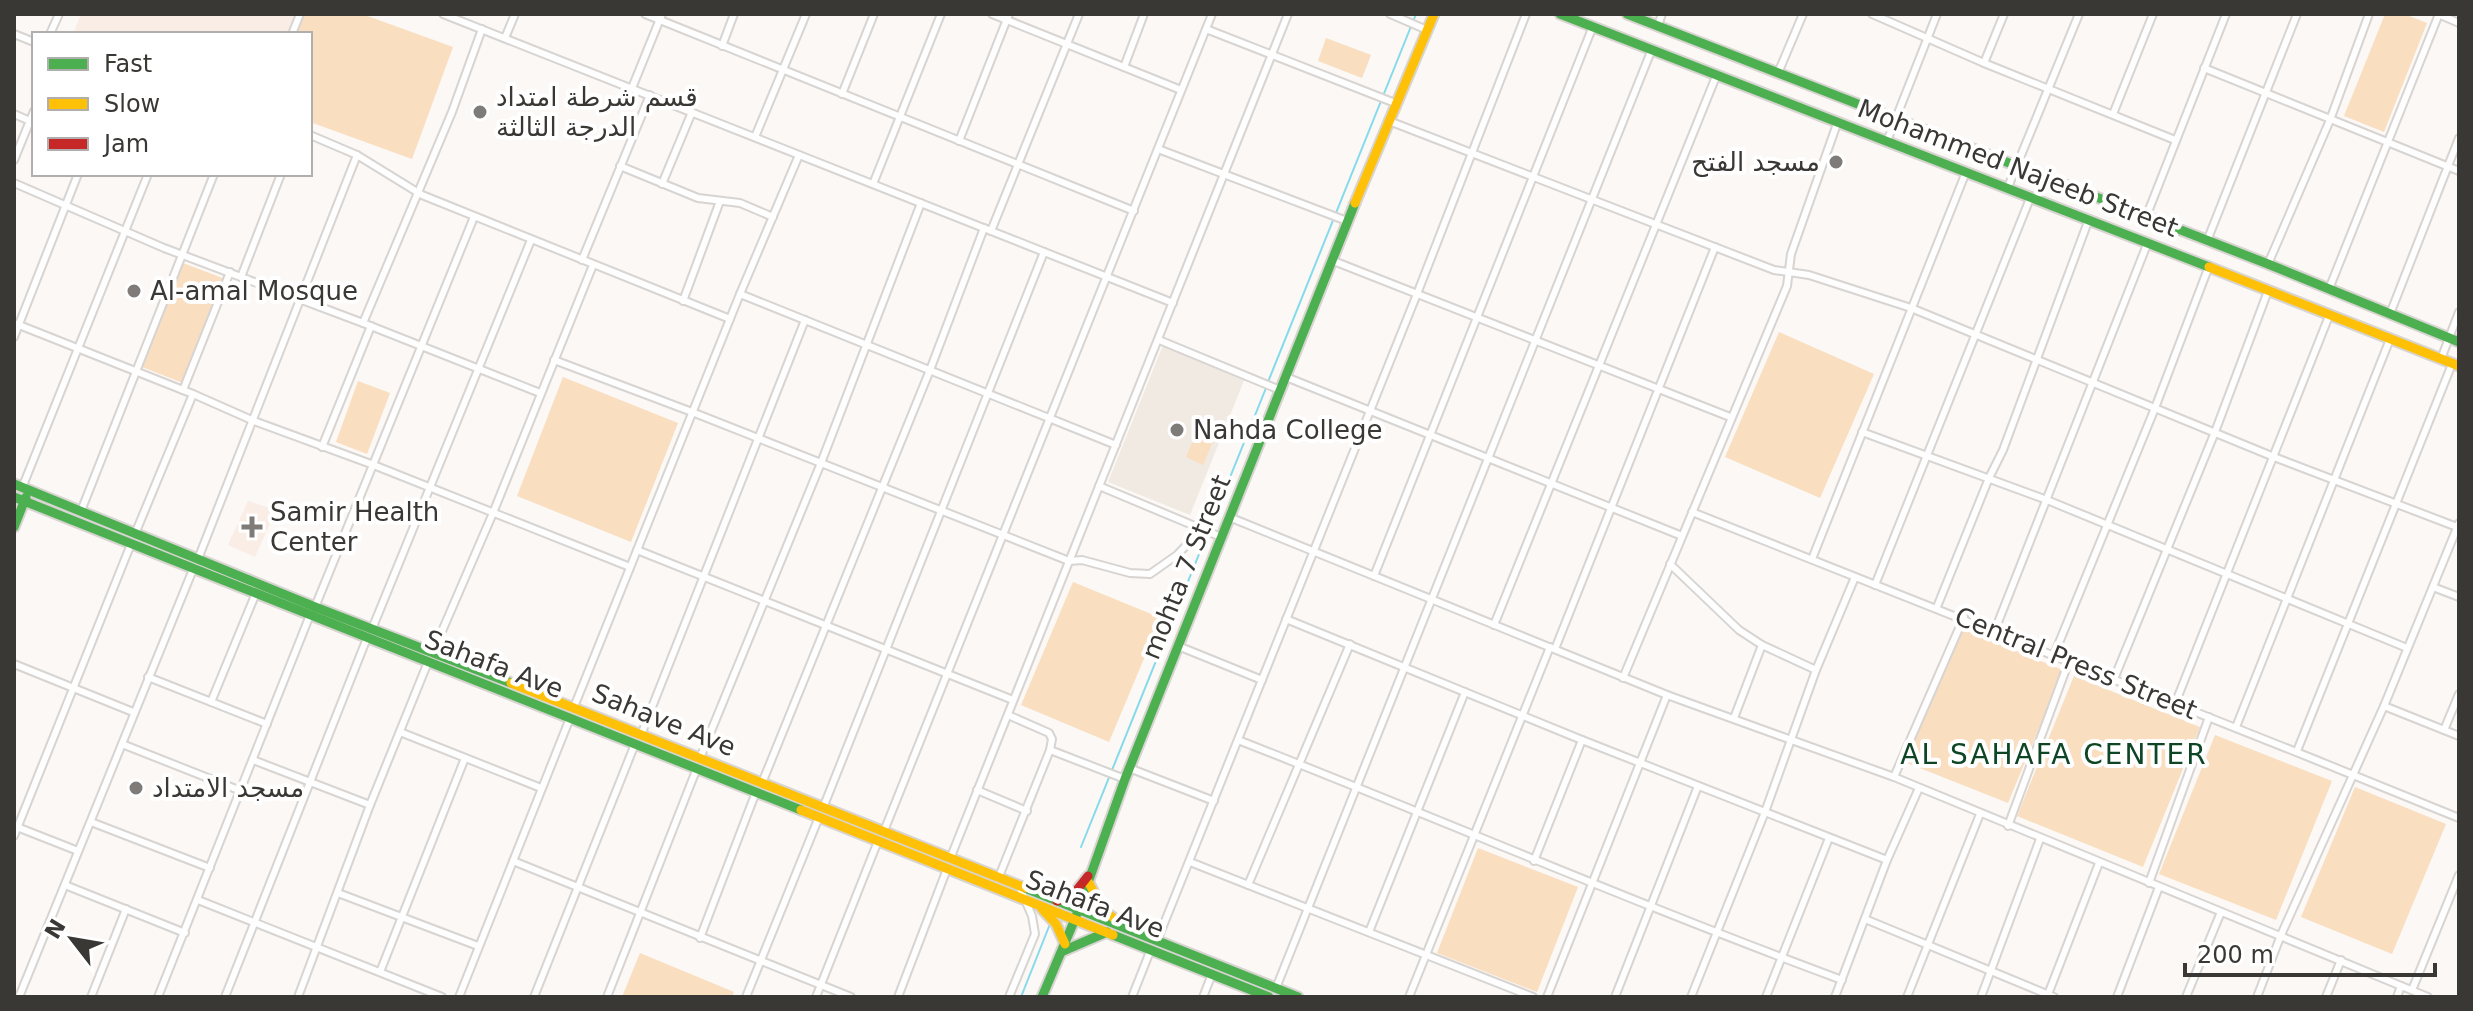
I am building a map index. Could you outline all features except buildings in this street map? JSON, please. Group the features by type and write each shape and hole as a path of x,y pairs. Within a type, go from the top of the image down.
{"main road":[{"name":"Mohammed Najeeb Street","path":"1560,14 2456,365"},
{"name":"Mohammed Najeeb Street","path":"1627,14 2268,264 2459,342"},
{"name":"mohta 7 Street","path":"1042,997 1077,915 1129,768 1331,260 1395,103 1433,20"},
{"path":"14,527 22,487"},
{"name":"Sahave Ave","path":"22,487 81,511 133,539 369,634 574,707 638,739 949,864 998,879 1055,902 1077,915 1142,935 1154,945 1298,997"},
{"path":"18,499 133,539"},
{"path":"196,563 256,593 313,611"},
{"name":"Sahafa Ave","path":"430,657 570,718 638,739"},
{"name":"Sahafa Ave","path":"949,864 1026,901 1077,915 1107,932 1154,945 1212,974 1269,997"},
{"path":"1055,902 1072,896 1094,867"},
{"path":"1089,883 1107,914 1142,935"},
{"path":"1039,906 1056,924 1064,948 1107,932"}],"street":[{"path":"445,14 1173,303"},
{"path":"505,38 515,14"},
{"path":"645,14 661,17 722,46 1134,211"},
{"path":"722,46 734,14"},
{"path":"755,137 806,14"},
{"path":"842,94 874,14"},
{"path":"873,184 941,14"},
{"path":"992,14 1008,17 1181,90"},
{"path":"700,938 882,487 1079,14"},
{"path":"1124,67 1144,14"},
{"path":"816,997 1212,14"},
{"path":"898,997 977,790 1288,14"},
{"path":"1390,14 1433,20"},
{"path":"1132,997 1190,862 1526,14"},
{"path":"1658,25 1662,14"},
{"path":"1778,73 1803,14"},
{"path":"1872,14 2175,140"},
{"path":"1887,141 1937,14"},
{"path":"1984,63 2004,14"},
{"path":"2008,187 2079,14"},
{"path":"2113,114 2153,14"},
{"path":"2146,217 2226,14"},
{"path":"2207,241 2297,14"},
{"path":"2268,264 2330,120 2369,14"},
{"path":"2329,289 2439,14 2459,23"},
{"path":"632,88 661,17"},
{"path":"959,141 1008,17"},
{"path":"1374,576 1593,26"},
{"path":"363,323 452,112 482,29"},
{"path":"1206,29 1395,103"},
{"path":"1276,988 1652,49"},
{"path":"2204,68 2459,171"},
{"path":"1494,625 1717,74"},
{"path":"582,260 650,95"},
{"path":"662,184 692,112"},
{"path":"14,114 30,121"},
{"path":"14,160 32,116"},
{"path":"1388,121 1774,270 1809,275 1911,308 2274,457 2458,525 2384,706 2281,935 2257,997"},
{"path":"1623,678 1787,286 1791,254 1838,121"},
{"path":"312,136 357,155 418,192 474,217 730,319"},
{"path":"2390,314 2459,138"},
{"path":"1158,149 1347,221"},
{"path":"19,997 254,421 357,155"},
{"path":"459,997 692,412 799,155"},
{"path":"620,166 698,198 740,203 773,217"},
{"path":"1812,559 1966,172"},
{"path":"14,337 16,324 77,176"},
{"path":"22,487 147,176"},
{"path":"81,511 213,176"},
{"path":"241,277 280,176"},
{"path":"14,183 183,255 540,393"},
{"path":"1875,585 2031,196"},
{"path":"683,301 720,201"},
{"path":"607,997 821,463 921,203"},
{"path":"158,997 371,464 474,217"},
{"path":"1937,607 2007,440 2089,219"},
{"path":"225,997 369,634 531,240"},
{"path":"1995,630 2148,242"},
{"path":"1409,997 1715,247"},
{"path":"746,997 1044,252"},
{"path":"1331,260 1730,417"},
{"path":"298,997 370,805 593,265"},
{"path":"2054,655 2209,266"},
{"path":"183,390 230,272"},
{"path":"2114,679 2215,432 2268,291"},
{"path":"740,294 1116,445"},
{"path":"2441,359 2459,312"},
{"path":"2175,704 2329,316"},
{"path":"534,997 705,577 805,320"},
{"path":"16,324 254,421 630,567"},
{"path":"322,447 371,326"},
{"path":"2236,727 2390,339"},
{"path":"1159,340 1280,390"},
{"path":"554,360 1069,561 1082,560 1130,573 1150,574 1177,555 1202,529"},
{"path":"2297,751 2396,502 2456,365"},
{"path":"1286,377 1682,536"},
{"path":"14,836 193,394"},
{"path":"1862,432 2047,500 2407,648"},
{"path":"1099,486 1221,537"},
{"name":"Central Press Street","path":"1692,512 1964,617 2459,818"},
{"path":"1229,517 1623,678 1894,777 2428,997"},
{"path":"637,550 1013,700"},
{"path":"1670,564 1739,630 1762,645 1816,670"},
{"path":"1691,997 1765,812 1816,670 1855,577"},
{"path":"2433,587 2459,597"},
{"path":"211,702 256,593"},
{"path":"1894,777 1964,617"},
{"path":"1286,619 1887,860"},
{"path":"1248,885 1350,644"},
{"path":"1734,718 1762,645"},
{"path":"1178,646 1262,680"},
{"path":"2008,826 2069,661"},
{"path":"14,664 133,712"},
{"path":"148,677 267,724"},
{"path":"1369,932 1465,692"},
{"path":"2444,730 2459,694"},
{"path":"1547,997 1667,695"},
{"path":"2384,706 2459,736"},
{"path":"998,879 1027,811 1052,739 1049,733 1008,715"},
{"path":"2149,883 2209,717"},
{"path":"400,732 541,788"},
{"path":"1238,740 1591,885 1842,980"},
{"path":"1534,861 1582,740"},
{"path":"122,744 241,791"},
{"path":"1050,750 1125,779"},
{"path":"380,972 465,758"},
{"path":"253,760 370,805"},
{"path":"1129,768 1214,801"},
{"path":"1615,997 1698,786"},
{"path":"1835,997 1887,860 1919,788"},
{"path":"977,790 1027,811"},
{"path":"1907,997 1980,814"},
{"path":"91,822 210,868"},
{"path":"17,827 78,851"},
{"path":"1766,997 1829,838"},
{"path":"1981,997 2040,839"},
{"path":"513,861 851,997"},
{"path":"1190,862 1533,997"},
{"path":"1865,919 2050,996 2099,863"},
{"path":"2412,990 2459,875"},
{"path":"65,885 185,933"},
{"path":"2117,997 2159,887"},
{"path":"1009,997 1035,934 1032,916 1020,888"},
{"path":"338,893 478,946"},
{"path":"198,900 442,997"},
{"path":"91,997 126,909"},
{"path":"2186,997 2221,912"},
{"path":"2326,997 2341,960"},
{"path":"1203,997 1212,974"},
{"path":"2397,997 2401,986"}],"shaded area":[{"path":"81,14 295,14 288,32 74,32"},
{"path":"305,14 362,14 453,47 412,159 312,123 312,32 298,32"},
{"path":"2385,14 2404,14 2427,23 2384,132 2344,116"},
{"path":"1326,38 1371,55 1362,78 1318,61"},
{"path":"183,263 225,279 183,383 142,367"},
{"path":"1779,332 1874,374 1820,498 1725,457"},
{"name":"Nahda College","path":"1163,345 1245,378 1190,515 1108,482"},
{"path":"563,377 678,423 631,542 517,496"},
{"path":"358,381 390,393 367,454 336,442"},
{"path":"1202,420 1219,427 1203,465 1186,457"},
{"name":"Samir Health Center","path":"248,501 276,510 255,557 228,545"},
{"path":"1073,582 1161,618 1109,742 1021,705"},
{"path":"1957,627 2063,670 2008,803 1902,761"},
{"path":"2074,676 2200,727 2143,867 2017,816"},
{"path":"2215,735 2332,781 2276,920 2159,874"},
{"path":"2355,787 2446,824 2392,954 2301,917"},
{"path":"1478,848 1578,887 1537,992 1437,953"},
{"path":"640,953 734,992 732,997 622,997"}],"waterway":[{"path":"1268,382 1416,14"},
{"path":"1081,847 1266,388"},
{"path":"1021,997 1050,924"}],"traffic: fast":[{"path":"1560,14 2209,267"},
{"path":"1627,14 2268,264 2459,342"},
{"path":"1042,997 1075,919 1125,779 1355,203"},
{"path":"14,484 511,683"},
{"path":"14,497 801,810"},
{"path":"14,527 26,497"},
{"path":"1025,888 1298,997"},
{"path":"1063,951 1107,932"},
{"path":"1113,935 1269,997"}],"traffic: slow":[{"path":"1355,203 1434,14"},
{"path":"2209,267 2459,366"},
{"path":"511,683 1025,888"},
{"path":"801,810 1113,935"},
{"path":"1089,883 1103,910 1115,919"},
{"path":"1042,909 1056,924 1065,944"}],"traffic: jam":[{"path":"1057,901 1072,896 1088,876"}],"place":[{"name":"قسم شرطة امتداد الدرجة الثالثة","path":"480,112"},
{"name":"مسجد الفتح","path":"1836,162"},
{"name":"Al-amal Mosque","path":"134,291"},
{"name":"Nahda College","path":"1177,430"},
{"name":"Samir Health Center","path":"252,527"},
{"name":"مسجد الامتداد","path":"136,788"}],"district":[{"name":"AL SAHAFA CENTER","path":"2054,754"}]}
